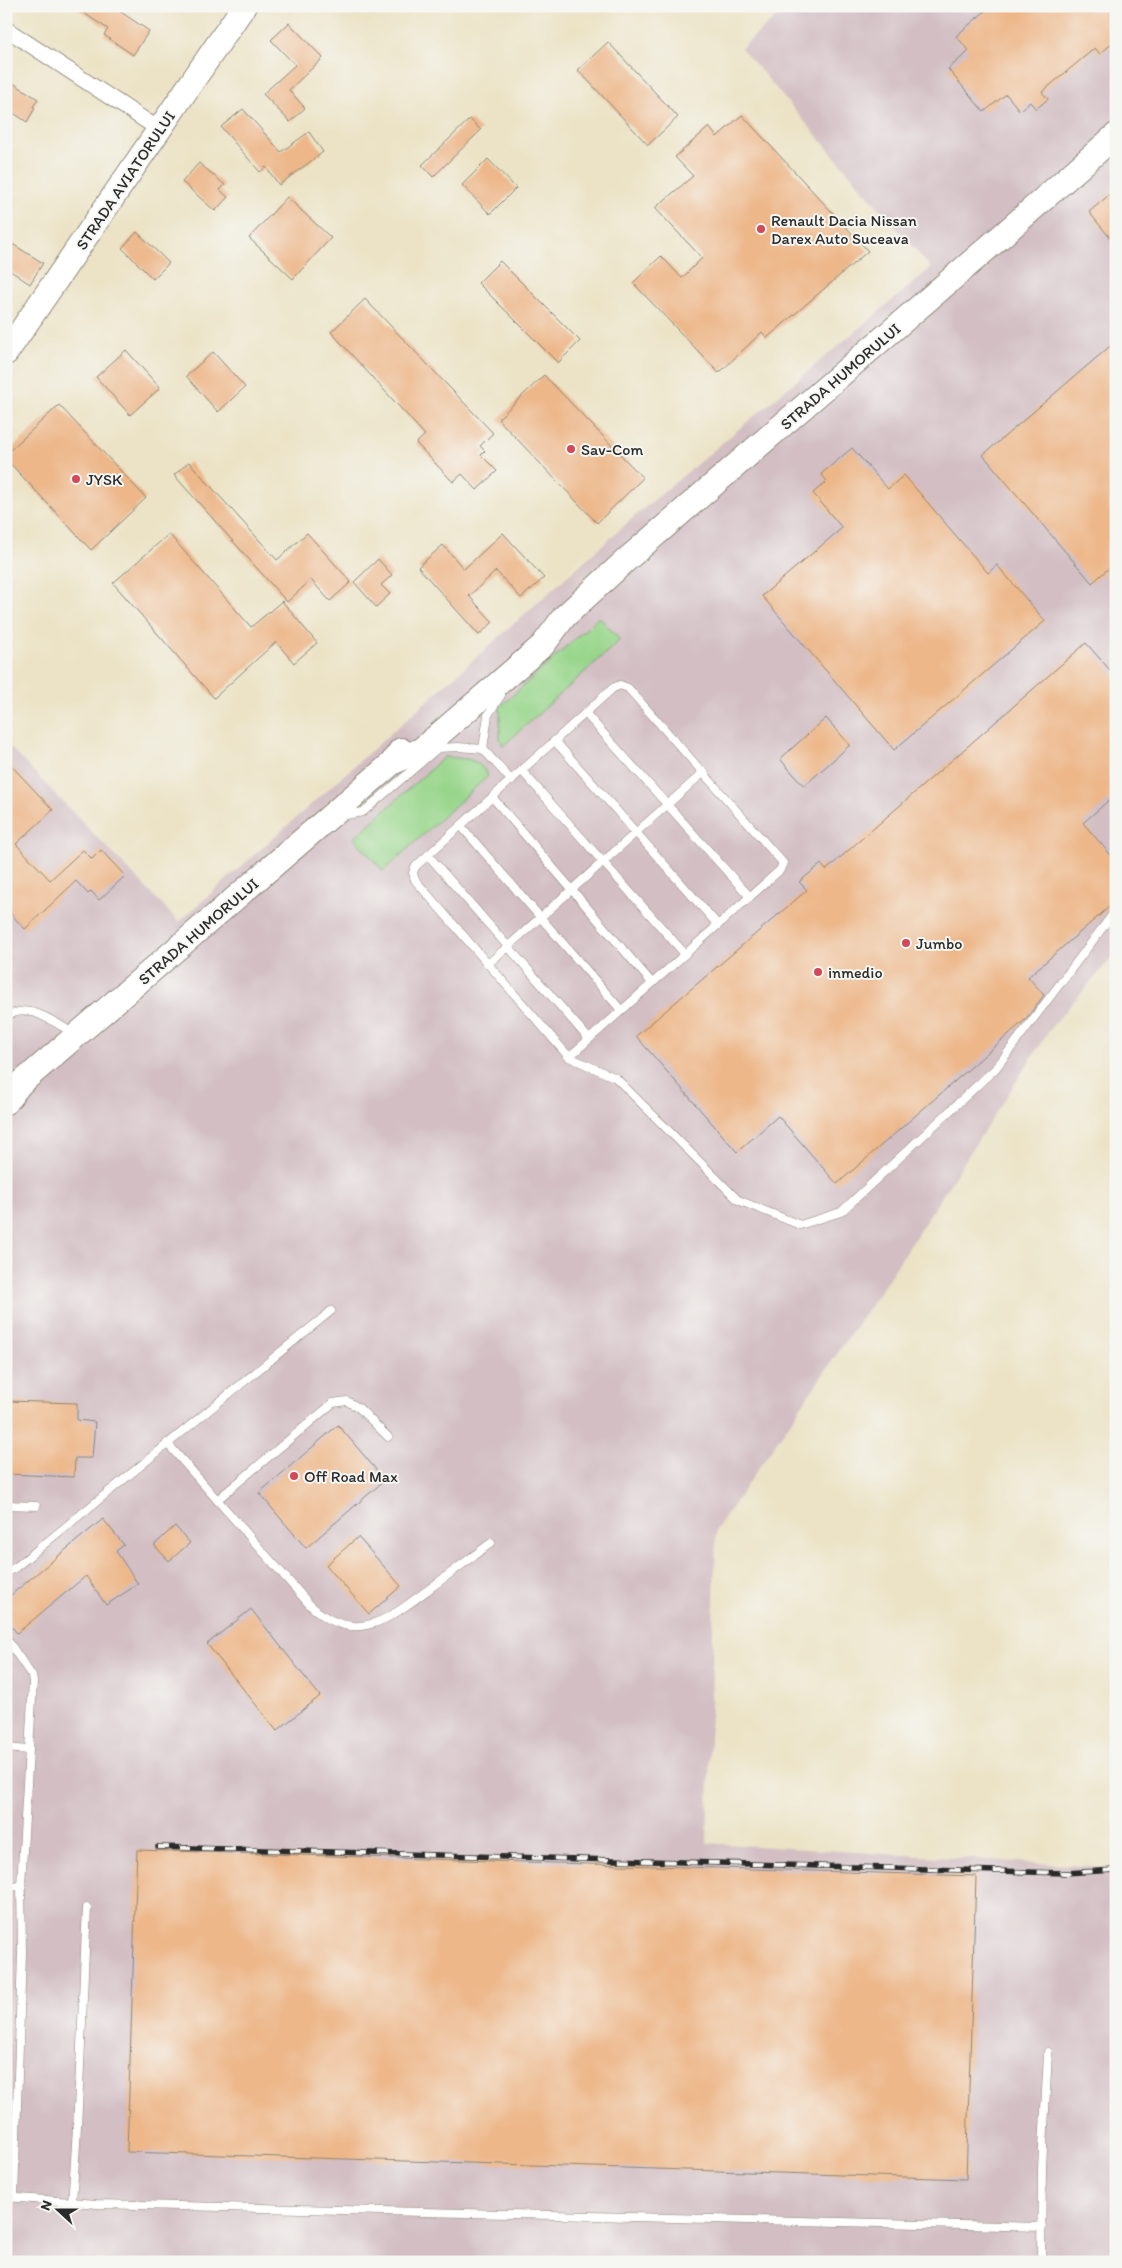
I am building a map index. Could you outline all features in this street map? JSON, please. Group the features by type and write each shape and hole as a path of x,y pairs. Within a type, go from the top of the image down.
{"main road":[{"name":"STRADA AVIATORULUI","path":"6,353 244,6"},
{"name":"STRADA HUMORULUI","path":"392,762 422,749 540,652 564,617 625,561 1116,135"},
{"name":"STRADA HUMORULUI","path":"11,1094 392,762 408,742 533,633 564,617"}],"street":[{"path":"6,29 160,130"}],"lane":[{"path":"569,1057 750,898 780,870 783,863 628,688 620,685 613,688 428,855 412,873 414,880 569,1057 616,1078 738,1200 800,1225 841,1212 996,1068 1116,910"},
{"path":"483,749 488,715 496,701 507,690"},
{"path":"586,714 750,898"},
{"path":"555,741 718,925"},
{"path":"326,819 363,812 438,748 483,749 512,781"},
{"path":"522,771 685,954"},
{"path":"488,964 704,772"},
{"path":"493,798 652,983"},
{"path":"461,826 621,1010"},
{"path":"428,855 589,1038"},
{"path":"6,1017 23,1011 38,1013 77,1036"},
{"path":"6,1573 16,1567 331,1311"},
{"path":"217,1500 333,1403 346,1401 359,1408 388,1436"},
{"path":"167,1443 319,1613 340,1624 352,1626 373,1625 392,1617 491,1543"},
{"path":"6,1506 36,1506"},
{"path":"6,1638 32,1676 21,1885 22,1953 10,2197 97,2204 1042,2227"},
{"path":"6,1748 29,1750"},
{"path":"6,1889 21,1885"},
{"path":"72,2202 79,2117 80,2033 87,1908"},
{"path":"1041,2262 1042,2168 1048,2052"}],"shaded area":[{"path":"778,6 1116,6 1116,953 1052,1026 883,1287 716,1530 707,1843 1116,1868 1116,2262 6,2262 6,743 179,922 635,516 931,268 741,48 782,12"}],"green space":[{"path":"599,617 620,640 503,746 500,739 500,707"},
{"path":"444,757 475,762 480,765 488,776 383,871 354,838"}],"building":[{"path":"73,6 112,6 149,31 133,55 104,35 108,29"},
{"path":"991,6 1116,6 1116,40 1100,54 1095,48 1042,92 1048,99 1036,109 1030,102 1020,111 1006,94 984,112 948,69 969,51 956,36"},
{"path":"289,23 323,58 289,90 305,108 290,122 263,94 295,65 271,40"},
{"path":"608,42 678,117 648,145 578,70"},
{"path":"13,83 38,99 27,122 6,108 6,94"},
{"path":"243,109 281,152 309,132 323,152 279,185 266,167 260,172 221,127"},
{"name":"Renault Dacia Nissan Darex Auto Suceava","path":"742,115 868,251 767,338 762,332 719,373 633,283 661,256 682,278 702,258 655,208 693,176 675,157 709,127 717,137"},
{"path":"470,119 481,130 433,177 422,165"},
{"path":"488,159 516,188 490,214 462,185"},
{"path":"199,163 225,185 220,190 228,197 215,211 182,182"},
{"path":"1116,189 1116,245 1089,212"},
{"path":"287,197 331,238 293,279 249,238"},
{"path":"137,232 169,263 153,279 122,248"},
{"path":"6,240 43,263 30,284 6,268"},
{"path":"500,261 580,341 558,363 478,283"},
{"path":"365,299 493,433 480,446 485,451 481,455 497,471 477,490 462,474 453,482 416,443 425,435 331,332"},
{"path":"1116,341 1116,562 1092,583 983,455"},
{"path":"126,350 160,388 130,415 96,377"},
{"path":"213,352 245,387 218,412 186,376"},
{"name":"Sav-Com","path":"544,375 643,478 597,523 498,419"},
{"name":"JYSK","path":"59,405 146,498 91,550 6,459 6,454"},
{"path":"852,448 888,489 904,475 988,573 997,565 1045,621 894,750 762,596 842,528 813,493 827,481 821,474"},
{"path":"189,462 277,560 307,533 351,582 330,601 311,580 287,602 174,475"},
{"path":"503,533 544,578 521,598 496,571 469,596 493,622 479,635 418,567 443,545 464,569"},
{"path":"169,534 251,627 282,601 317,643 294,663 276,642 214,698 113,583"},
{"path":"378,559 392,575 381,585 390,594 376,607 354,582"},
{"name":"Jumbo","path":"1086,643 1116,677 1116,794 1083,823 1116,861 1116,901 1028,977 1044,995 1025,1020 837,1184 778,1116 737,1152 636,1036 807,890 799,882 821,864 826,870"},
{"path":"826,718 850,745 804,786 780,759"},
{"path":"6,760 53,810 16,844 50,880 83,850 92,859 101,850 125,876 99,900 91,891 88,894 76,881 25,929 6,909"},
{"path":"6,1401 77,1403 77,1420 95,1422 92,1458 75,1458 74,1477 6,1474"},
{"path":"338,1425 385,1480 306,1548 259,1493"},
{"path":"103,1519 124,1545 116,1551 138,1584 106,1605 86,1576 17,1633 6,1620 6,1599"},
{"path":"175,1526 190,1543 169,1561 154,1545"},
{"path":"358,1537 401,1586 369,1614 326,1565"},
{"path":"251,1609 320,1696 277,1731 207,1644"},
{"path":"137,1850 976,1876 966,2179 127,2152"}],"railway":[{"path":"158,1847 1065,1873 1116,1870"}],"place":[{"name":"Renault Dacia Nissan Darex Auto Suceava","path":"761,229"},
{"name":"Sav-Com","path":"571,449"},
{"name":"JYSK","path":"76,479"},
{"name":"Jumbo","path":"906,943"},
{"name":"inmedio","path":"818,972"},
{"name":"Off Road Max","path":"294,1476"}]}
